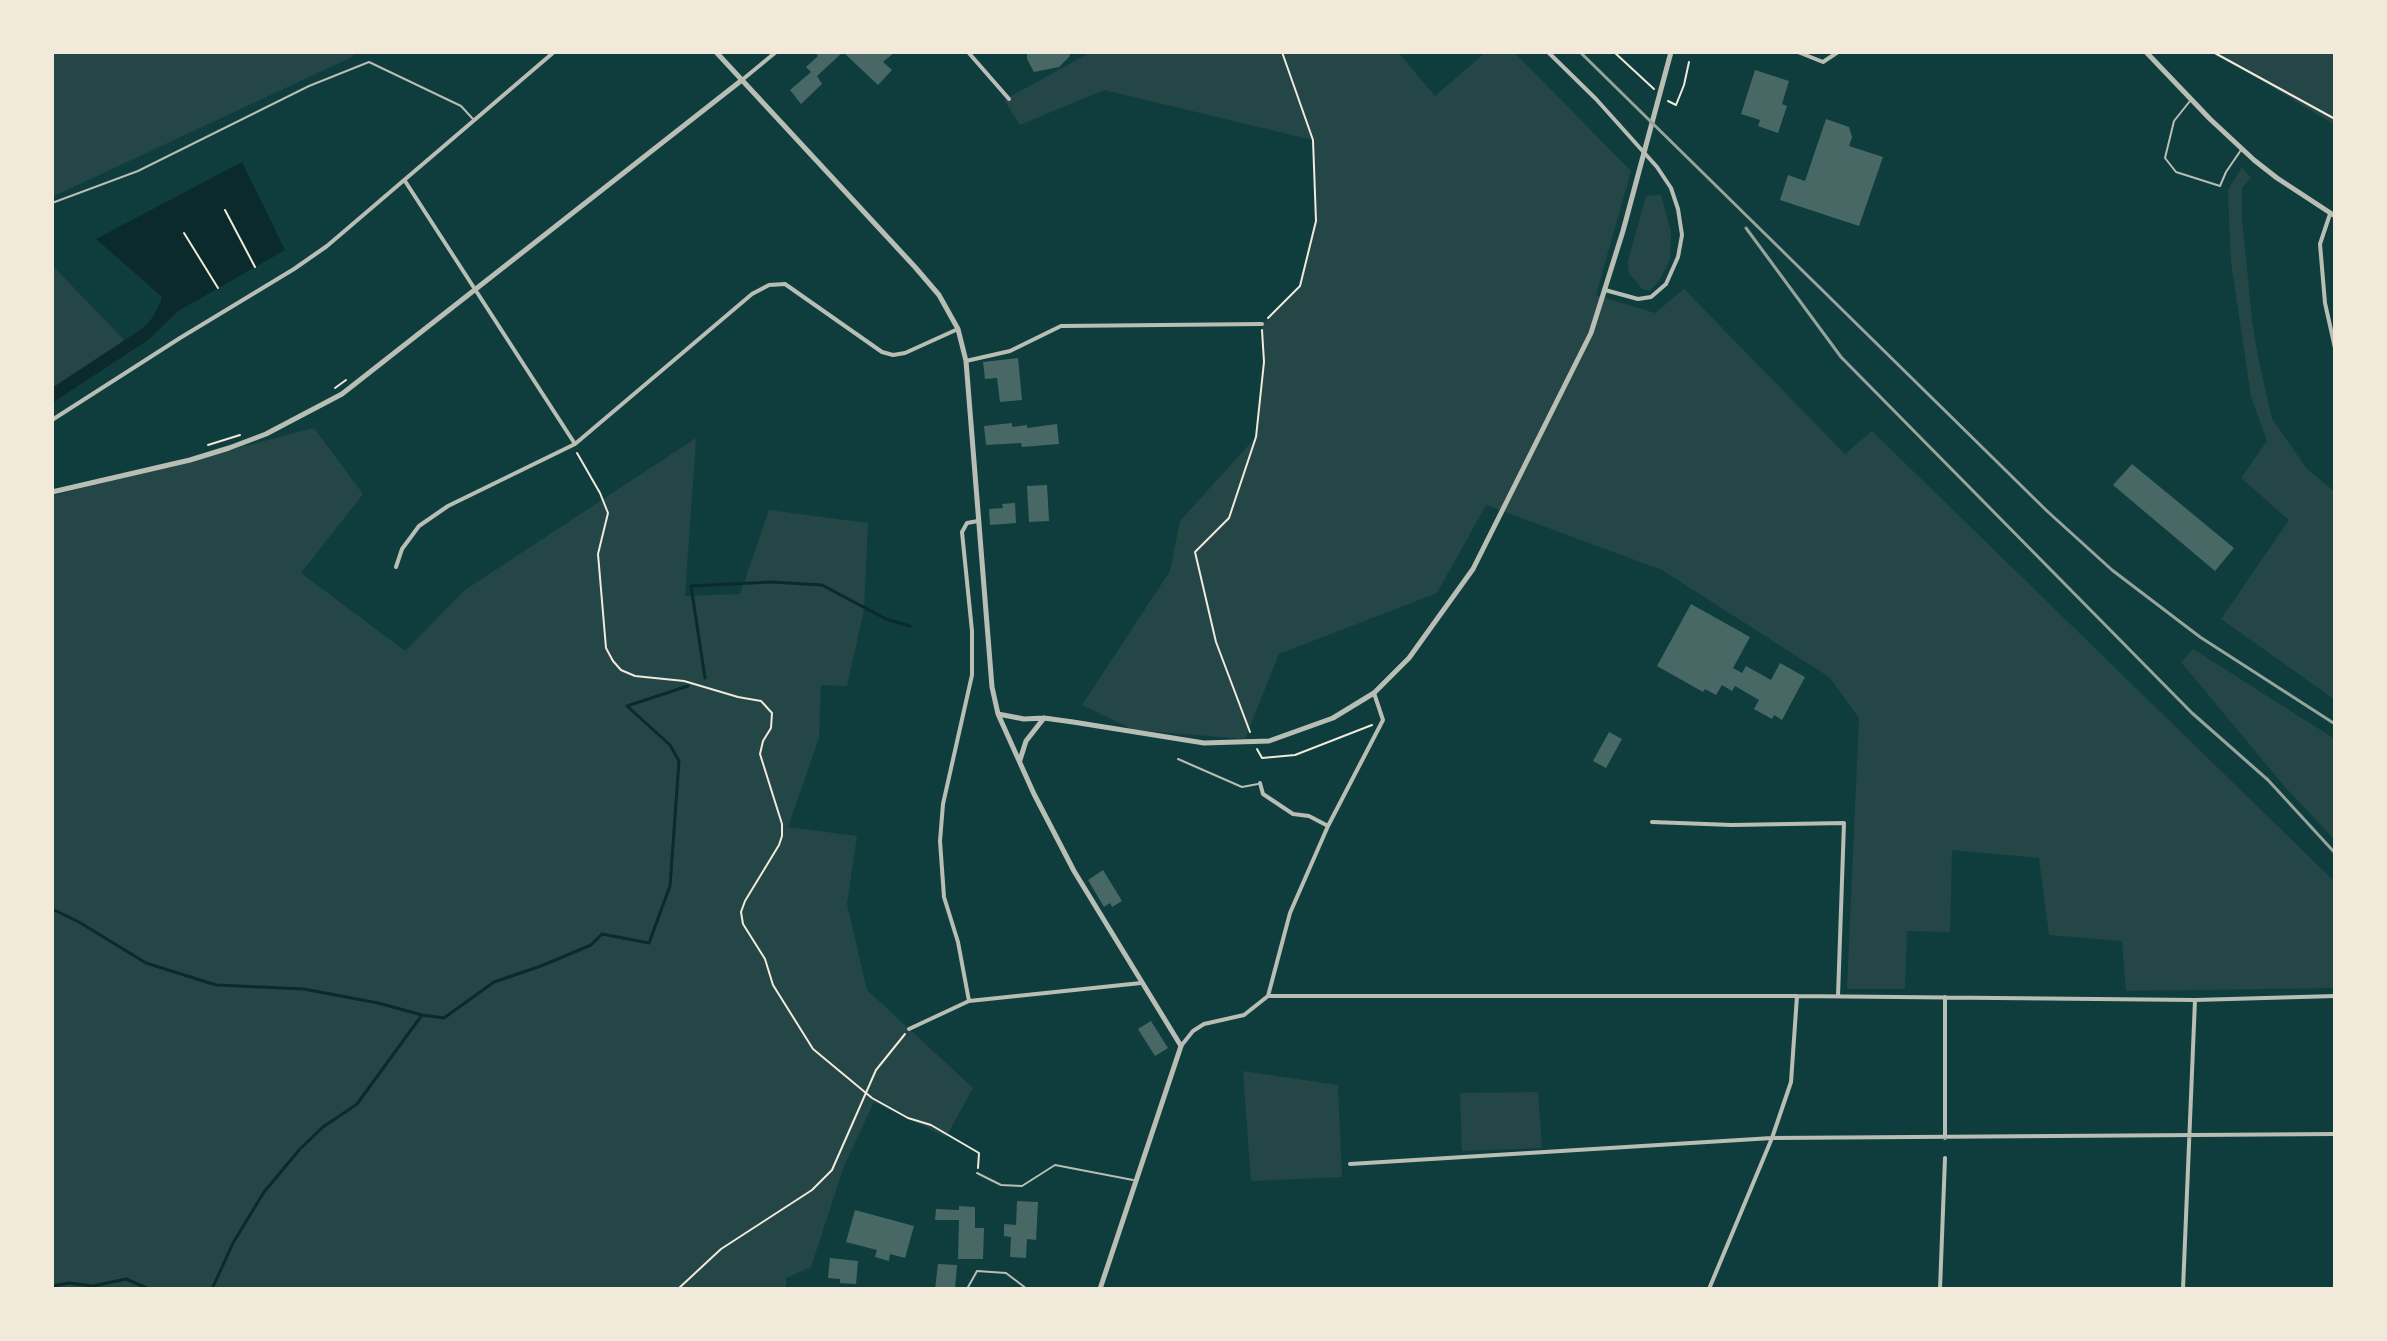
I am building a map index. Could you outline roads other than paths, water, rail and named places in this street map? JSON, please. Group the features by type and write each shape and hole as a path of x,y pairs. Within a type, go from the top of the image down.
{"street":[{"path":"52,420 327,246 554,52"},
{"path":"716,52 915,267 939,295 958,329 966,361 992,687 998,714 1034,794 1074,871 1181,1046"},
{"path":"52,492 190,460 266,434 342,394 776,52"},
{"path":"968,52 1009,99"},
{"path":"1548,52 1636,141 1657,167 1675,199 1682,235 1678,257 1666,284 1651,297 1638,299 1605,290"},
{"path":"998,714 1024,719 1044,718 1204,743 1254,743 1279,738 1333,718 1374,693 1409,658 1473,569 1591,333 1671,52"},
{"path":"1798,52 1823,62 1838,52"},
{"path":"2146,52 2242,149 2277,178 2332,215 2320,244 2325,303 2335,344"},
{"path":"405,180 575,444"},
{"path":"396,567 402,549 412,534 428,519 490,484 575,444 752,294 769,285 785,284 882,352 893,355 905,353 958,329"},
{"path":"966,361 1010,351 1061,326 1262,324"},
{"path":"969,1001 958,942 944,897 940,841 943,804 972,675 972,631 962,532 967,523 978,521"},
{"path":"1100,1289 1181,1046 1193,1031 1204,1024 1244,1015 1268,996 1290,913 1328,826 1383,720 1374,693"},
{"path":"1019,761 1026,741 1044,718"},
{"path":"1260,783 1263,794 1293,814 1309,816 1328,826"},
{"path":"1652,822 1732,825 1844,823 1838,996"},
{"path":"909,1029 969,1001 1141,983"},
{"path":"1268,996 1838,996 2195,1000 2335,996"},
{"path":"1709,1289 1772,1138 1791,1082 1797,996"},
{"path":"1945,997 1945,1138"},
{"path":"2183,1289 2195,1000"},
{"path":"1350,1164 1772,1138 2335,1134"},
{"path":"1940,1289 1945,1158"}],"lane":[{"path":"52,203 138,171 309,86 369,62 461,106 474,119"},
{"path":"2191,100 2174,121 2165,158 2176,172 2220,186 2242,149"},
{"path":"1178,759 1242,787 1260,783"},
{"path":"977,1173 1001,1185 1022,1186 1055,1165 1136,1181"},
{"path":"967,1289 977,1271 1006,1273 1027,1289"}],"waterway":[{"path":"705,678 691,586 772,582 822,585 886,619 910,626"},
{"path":"212,1289 233,1243 264,1192 323,1127 357,1104 422,1015 444,1018 494,982 591,945 602,934 649,943 670,886 679,761 670,745 627,706 688,686"},
{"path":"52,909 146,963 216,985 304,989 422,1015"},
{"path":"52,1286 69,1283 93,1286 126,1279 149,1289"}],"railway":[{"path":"1580,52 2047,511 2112,570 2200,637 2335,724"},
{"path":"1746,228 1841,357 2192,713 2268,780 2335,853"}]}
